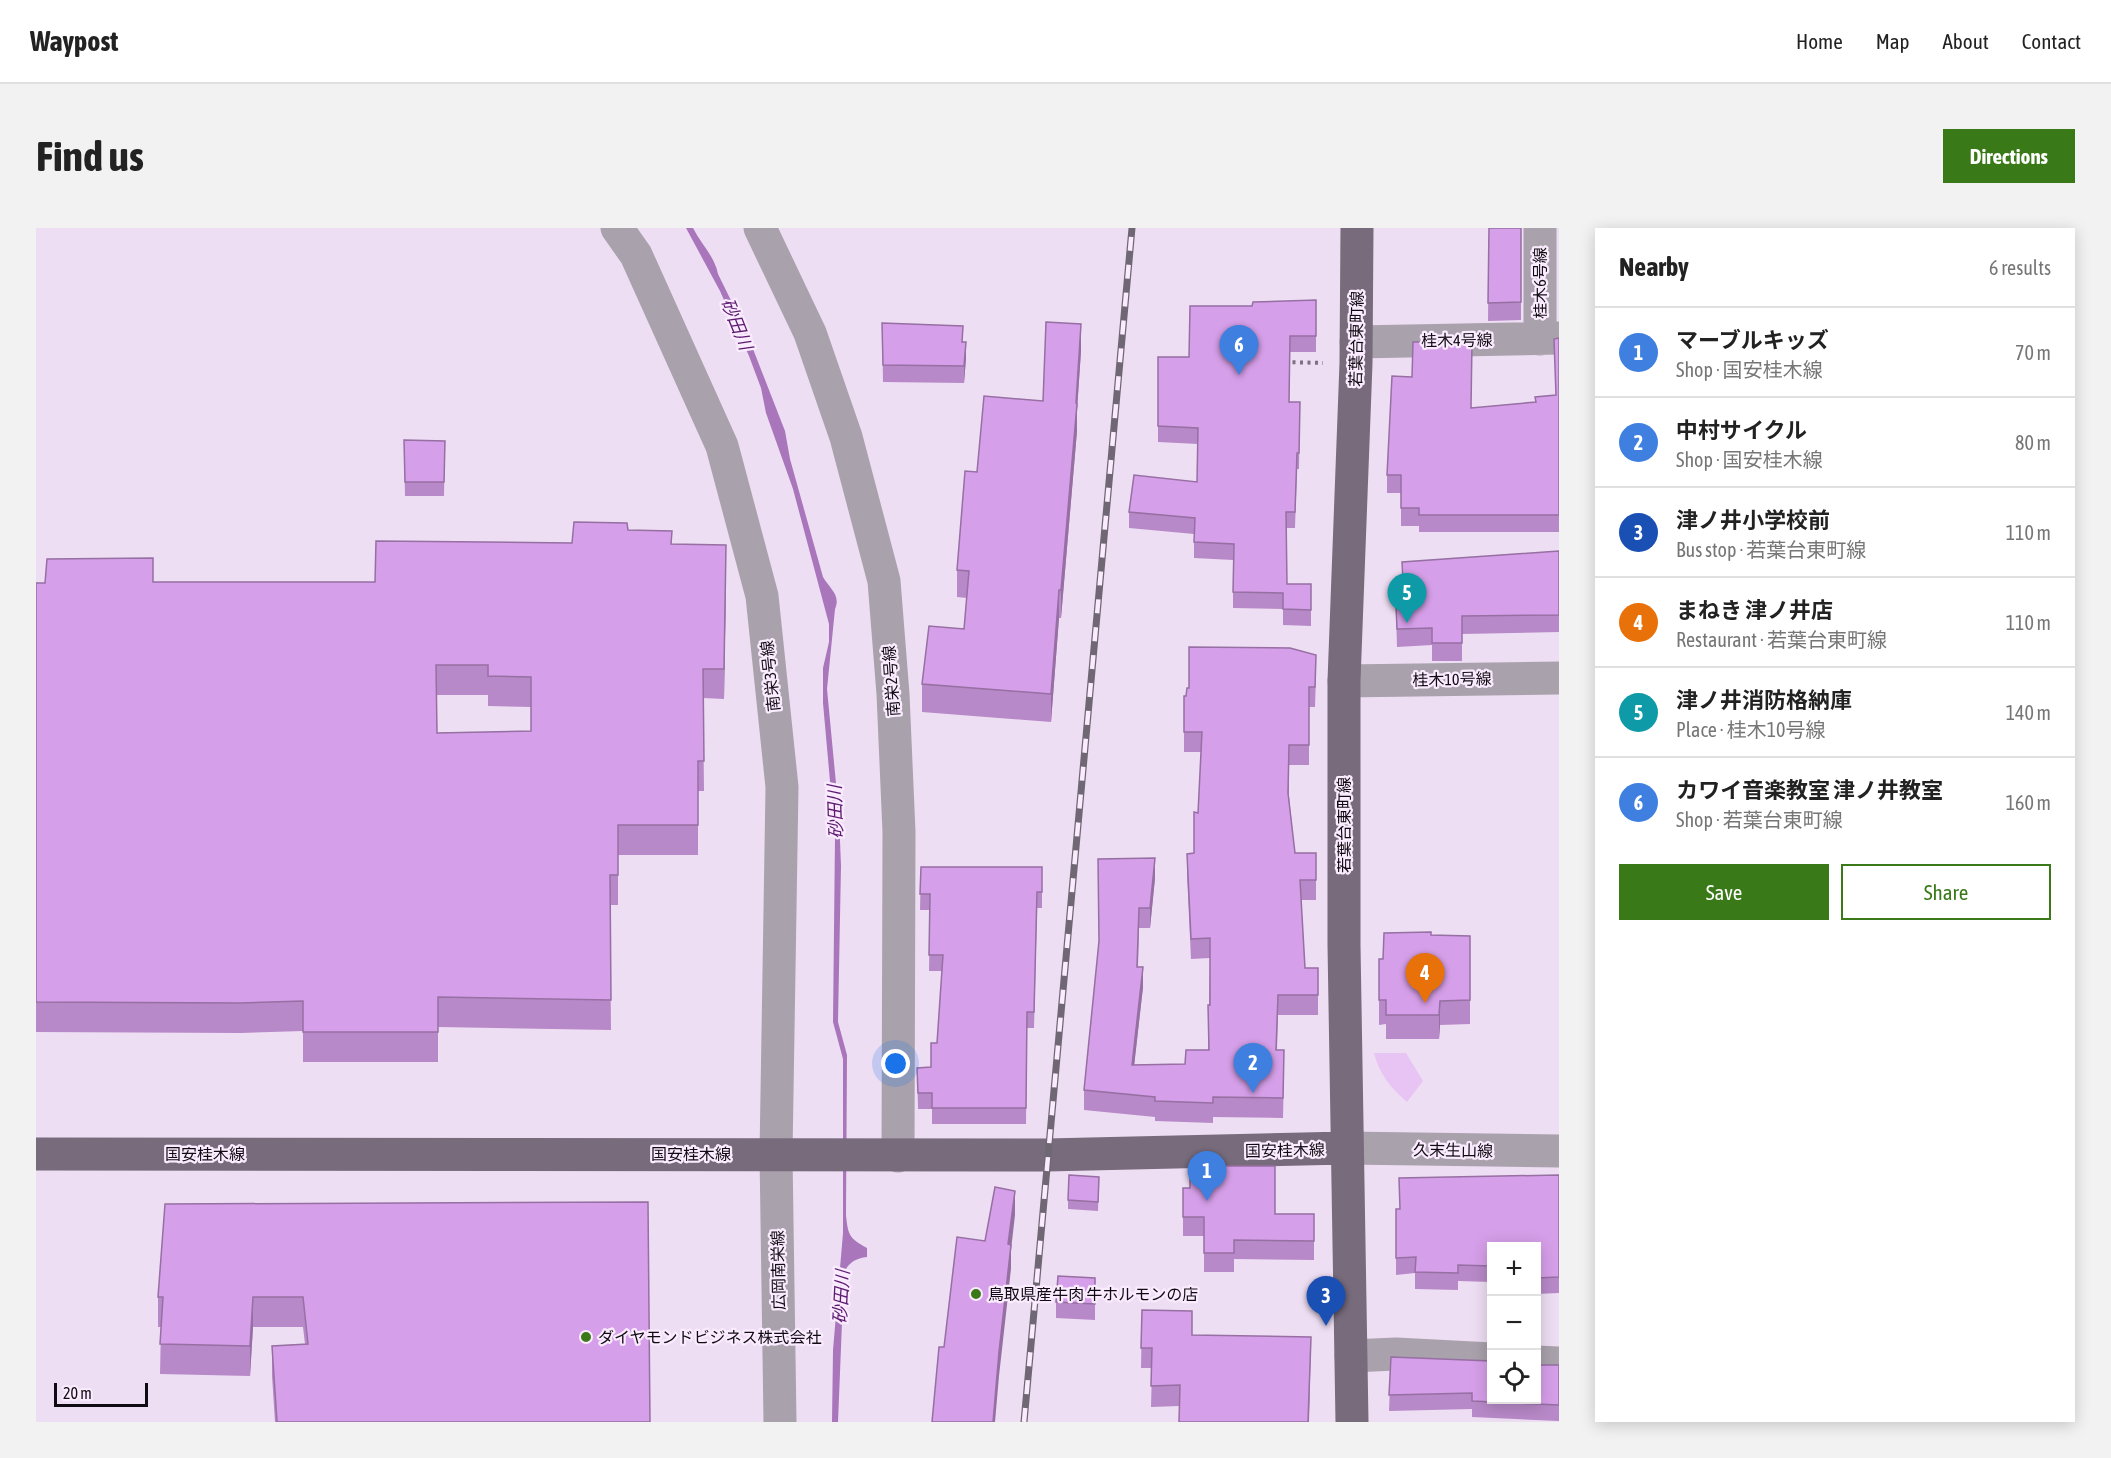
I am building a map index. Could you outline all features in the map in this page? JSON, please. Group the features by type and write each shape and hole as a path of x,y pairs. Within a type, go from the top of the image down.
{"main road":[{"name":"若葉台東町線","path":"1352,1422 1346,1148 1344,681 1356,353 1357,228"},
{"name":"国安桂木線","path":"36,1154 1047,1155 1346,1148"}],"street":[{"name":"南栄3号線","path":"617,228 636,255 722,446 762,596 782,786 787,1154"},
{"name":"南栄2号線","path":"760,228 810,333 846,437 884,581 900,832 888,1155"},
{"name":"桂木6号線","path":"1540,228 1550,339"},
{"name":"桂木4号線","path":"1356,353 1550,339"},
{"name":"桂木10号線","path":"1344,681 1559,678"},
{"name":"久末生山線","path":"1346,1148 1559,1151"},
{"name":"広岡南栄線","path":"780,1422 787,1154"},
{"path":"1351,1356 1396,1354 1487,1359"},
{"path":"1541,1362 1559,1363"}],"path":[{"path":"1284,362 1356,353"}],"shaded area":[{"path":"1374,1053 1406,1053 1423,1081 1407,1102 1386,1080"}],"water":[{"name":"砂田川","path":"686,228 693,228 711,256 746,331 785,431 790,459 823,577 837,600 827,689 839,815 841,866 838,1022 847,1055 846,1215 850,1235 867,1248 867,1257 853,1262 844,1273 838,1422 832,1422 833,1350 843,1233 843,1059 833,1022 835,837 823,703 823,668 829,642 829,624 793,489 766,413 761,388 720,291"}],"building":[{"path":"1489,228 1521,228 1521,302 1488,303"},
{"path":"1316,300 1316,336 1290,336 1289,402 1300,402 1299,453 1297,453 1295,512 1286,512 1287,584 1311,584 1311,610 1283,609 1283,593 1233,592 1234,544 1194,542 1195,518 1129,512 1134,475 1197,482 1198,428 1158,426 1158,357 1189,357 1190,306 1252,306 1253,302"},
{"path":"1046,322 1081,324 1077,404 1051,694 922,684 929,626 964,629 969,571 957,570 965,471 977,472 984,396 1043,401"},
{"path":"882,323 963,326 962,342 966,342 964,366 883,365"},
{"path":"1559,338 1559,515 1419,515 1419,508 1401,508 1401,475 1387,475 1392,376 1412,377 1413,342 1472,341 1471,408 1536,402 1535,397 1556,395 1554,339"},
{"path":"404,440 445,441 444,482 405,482"},
{"path":"574,522 627,523 628,530 672,531 671,544 726,545 724,669 703,669 704,761 698,761 698,825 618,825 618,875 610,875 611,1000 438,997 438,1032 303,1032 303,1001 36,1002 36,583 45,583 47,559 153,558 153,582 375,582 376,541 572,543","holes":["436,665 488,665 488,676 531,677 531,731 437,733"]},
{"path":"1559,551 1559,615 1462,616 1462,643 1432,643 1432,628 1397,629 1395,582 1403,581 1402,562"},
{"path":"1189,647 1290,648 1316,655 1315,687 1309,687 1309,745 1289,745 1288,793 1295,853 1316,853 1316,880 1300,880 1305,968 1318,968 1318,995 1278,995 1276,1050 1284,1050 1283,1098 1213,1097 1213,1103 1155,1101 1155,1097 1084,1090 1099,941 1098,859 1155,858 1150,908 1139,908 1137,967 1143,967 1132,1065 1185,1064 1186,1050 1209,1050 1210,938 1191,939 1187,854 1194,853 1194,812 1198,813 1202,732 1184,732 1184,696 1189,688"},
{"path":"921,867 1042,867 1042,892 1037,892 1034,1012 1027,1012 1026,1108 932,1108 932,1093 918,1093 917,1068 931,1067 931,1043 937,1043 943,955 929,955 930,894 920,894"},
{"path":"1431,932 1431,935 1470,936 1470,1000 1440,1001 1439,1015 1386,1015 1386,1000 1379,1000 1379,959 1383,959 1384,933"},
{"path":"1190,1166 1275,1166 1275,1214 1314,1214 1314,1241 1234,1240 1234,1253 1204,1253 1204,1217 1183,1217 1183,1188 1190,1188"},
{"path":"1069,1175 1099,1177 1098,1202 1068,1200"},
{"path":"1559,1175 1559,1277 1541,1278 1541,1242 1487,1242 1487,1266 1458,1265 1458,1273 1415,1272 1416,1257 1396,1258 1396,1209 1400,1209 1399,1178"},
{"path":"995,1187 1015,1191 1008,1244 1011,1245 993,1422 932,1422 939,1347 944,1347 957,1237 985,1241"},
{"name":"ダイヤモンドビジネス株式会社","path":"648,1202 650,1422 277,1422 272,1346 308,1344 303,1297 253,1297 250,1346 160,1344 163,1297 158,1297 165,1204"},
{"path":"1058,1276 1095,1278 1095,1304 1056,1302"},
{"path":"1142,1310 1192,1311 1192,1335 1311,1337 1308,1422 1179,1422 1180,1385 1151,1386 1152,1348 1141,1348"},
{"path":"1391,1357 1487,1361 1487,1402 1472,1401 1472,1393 1389,1395"},
{"path":"1541,1365 1559,1365 1559,1405 1537,1404 1541,1404"}],"railway":[{"path":"1024,1422 1132,228"}],"place":[{"name":"カワイ音楽教室 津ノ井教室","path":"1239,375"},
{"name":"津ノ井消防格納庫","path":"1407,623"},
{"name":"まねき 津ノ井店","path":"1425,1003"},
{"name":"中村サイクル","path":"1253,1093"},
{"name":"マーブルキッズ","path":"1207,1201"},
{"name":"鳥取県産牛肉 牛ホルモンの店","path":"976,1294"},
{"name":"津ノ井小学校前","path":"1326,1326"},
{"name":"ダイヤモンドビジネス株式会社","path":"586,1337"}]}
